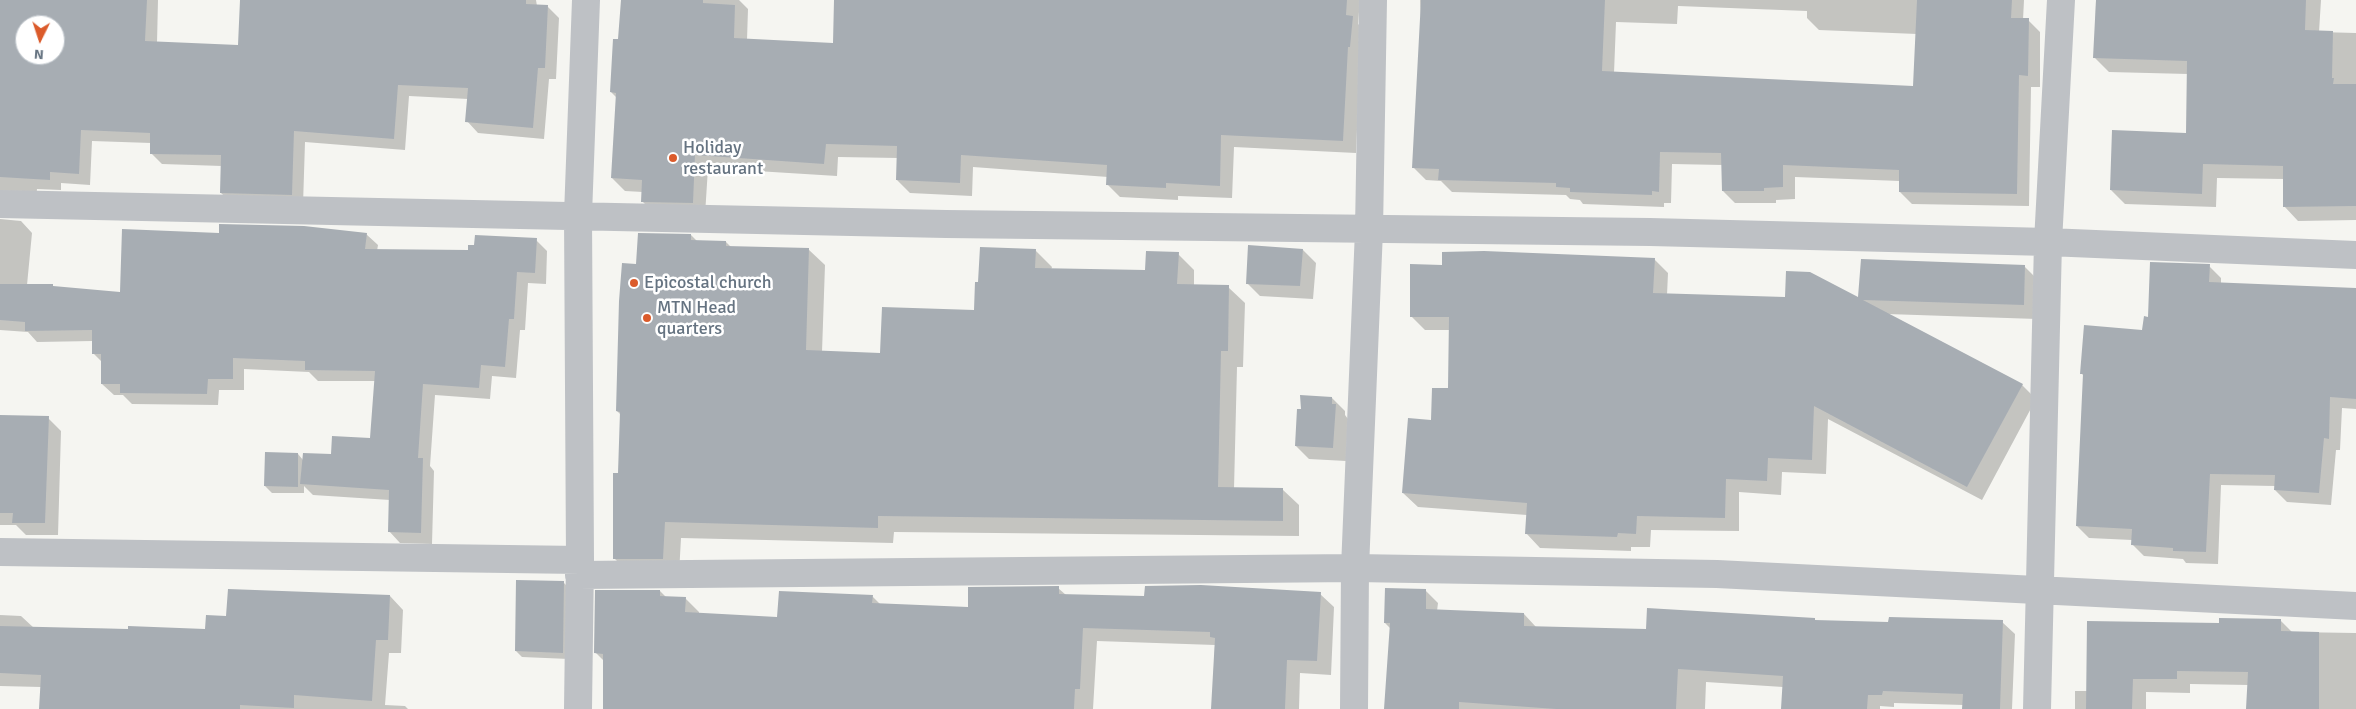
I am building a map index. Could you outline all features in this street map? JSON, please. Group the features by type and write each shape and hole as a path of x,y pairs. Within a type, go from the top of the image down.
{"street":[{"path":"578,709 580,567 578,215 586,0"},
{"path":"1354,709 1355,568 1369,230 1373,0"},
{"path":"2036,709 2048,242 2061,0"},
{"path":"0,204 946,224 1650,232 2048,242 2356,255"},
{"path":"0,552 580,567 1355,568 1717,574 2356,606"}],"building":[{"path":"0,0 147,0 145,41 238,45 240,0 526,0 526,4 548,5 545,68 538,68 533,128 465,122 468,88 398,85 394,139 294,131 292,195 220,193 221,155 150,154 150,133 81,130 79,174 50,172 50,180 0,177"},
{"path":"621,0 703,0 703,3 735,5 734,38 833,43 834,0 1347,0 1346,15 1353,16 1350,47 1348,47 1343,141 1221,135 1220,186 1166,183 1166,188 1106,185 1107,165 961,155 960,183 896,180 897,146 826,144 824,164 695,155 693,203 641,202 642,180 611,178 616,93 610,92 613,39 618,39"},
{"path":"1421,0 1605,0 1602,71 1913,86 1917,0 2012,0 2011,18 2029,18 2028,76 2019,75 2017,194 1899,192 1899,170 1783,165 1783,187 1764,188 1764,191 1722,191 1721,153 1660,152 1659,192 1652,191 1652,195 1570,192 1570,188 1556,187 1556,183 1438,180 1439,169 1412,168"},
{"path":"2096,0 2306,0 2305,30 2333,31 2333,84 2356,84 2356,206 2283,207 2283,166 2203,164 2202,194 2110,190 2112,130 2186,133 2187,61 2093,58"},
{"path":"219,224 304,226 367,233 365,249 468,250 468,245 474,245 475,235 537,238 535,273 517,272 514,319 509,319 505,367 481,365 479,388 423,384 418,458 423,458 421,533 388,532 389,490 300,484 303,453 331,454 332,436 370,438 375,371 305,370 305,361 233,358 233,379 208,379 207,394 120,393 120,384 101,384 101,354 92,354 92,330 25,331 25,322 0,320 0,284 53,284 53,286 120,292 122,229 219,233"},
{"path":"638,233 691,234 691,240 726,241 726,246 809,248 806,350 880,353 882,307 974,310 975,282 978,282 980,247 1036,249 1035,268 1145,270 1146,251 1179,252 1177,284 1229,285 1228,351 1221,351 1218,487 1283,488 1283,521 878,516 878,528 665,522 663,559 613,559 613,473 618,473 620,412 616,411 619,301 622,263 636,264"},
{"path":"1248,245 1303,249 1300,286 1246,284"},
{"path":"1484,251 1655,258 1653,293 1785,297 1786,271 1810,272 1858,297 1861,259 2025,265 2024,305 1863,300 2023,384 1967,487 1814,406 1812,460 1768,458 1767,481 1726,479 1725,518 1637,516 1636,534 1618,533 1617,537 1525,534 1527,503 1402,493 1408,418 1431,420 1432,388 1448,388 1449,317 1410,317 1410,264 1442,265 1442,252"},
{"path":"2150,262 2210,264 2209,282 2356,288 2356,399 2330,397 2329,439 2324,438 2319,493 2274,490 2275,475 2210,474 2206,552 2173,551 2173,548 2131,545 2132,529 2076,526 2083,374 2080,374 2084,325 2142,330 2144,316 2148,317"},
{"path":"1300,395 1332,397 1332,404 1336,404 1333,448 1295,446 1297,409 1301,409"},
{"path":"0,415 49,416 45,523 12,523 13,513 0,513"},
{"path":"265,452 298,453 298,487 264,486"},
{"path":"516,580 564,581 563,653 515,651"},
{"path":"1201,585 1321,592 1317,661 1287,660 1285,709 1211,709 1215,638 1210,637 1210,632 1083,628 1080,689 1075,689 1074,709 603,709 603,654 594,653 595,590 660,590 660,596 686,597 685,612 777,617 779,591 873,595 872,603 968,607 968,587 1059,586 1059,594 1144,596 1145,586"},
{"path":"1385,588 1426,589 1426,609 1524,613 1524,626 1646,629 1647,608 1815,618 1815,620 1888,622 1889,617 2003,620 2000,709 1962,709 1963,694 1883,691 1882,695 1868,695 1867,709 1781,709 1783,676 1678,669 1676,709 1556,709 1459,702 1459,709 1384,709 1390,623 1384,623"},
{"path":"228,589 390,595 388,640 376,640 372,701 294,695 294,708 240,705 240,709 39,709 41,675 0,673 0,626 128,629 128,626 205,629 206,615 226,616"},
{"path":"2219,618 2281,619 2281,631 2319,632 2319,709 2246,709 2248,672 2177,671 2177,679 2133,679 2132,709 2086,709 2087,621 2219,623"}],"place":[{"name":"Holiday restaurant","path":"673,158"},
{"name":"Epicostal church","path":"634,283"},
{"name":"MTN Head quarters","path":"647,318"}]}
